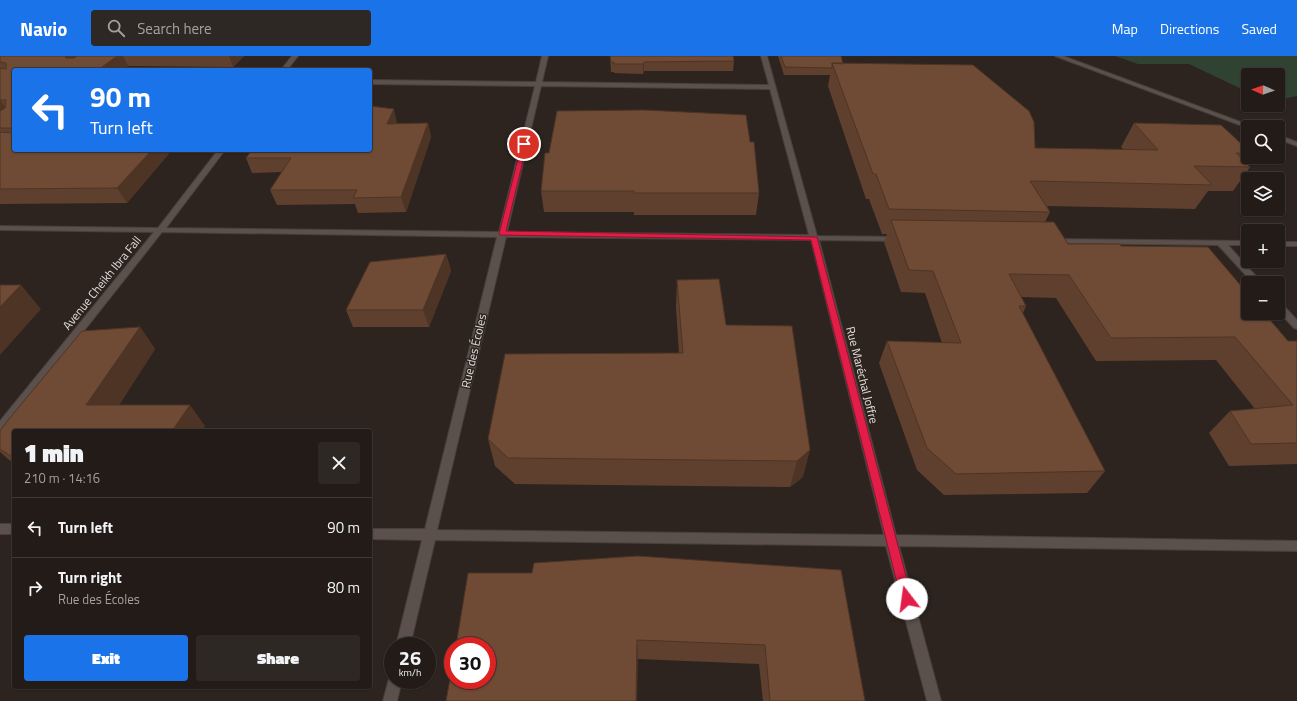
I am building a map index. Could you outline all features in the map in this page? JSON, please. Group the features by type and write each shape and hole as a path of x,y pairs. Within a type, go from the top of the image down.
{"street":[{"path":"286,68 295,56"},
{"name":"Rue des Écoles","path":"405,637 545,56"},
{"name":"Rue Maréchal Joffre","path":"764,56 814,238 891,541 934,701"},
{"path":"1058,56 1241,124"},
{"path":"372,82 773,87"},
{"path":"1285,140 1297,144"},
{"name":"Avenue Cheikh Ibra Fall","path":"0,430 220,152"},
{"path":"0,228 910,239"},
{"path":"1046,241 1241,244"},
{"path":"1221,243 1252,276"},
{"path":"1285,244 1297,244"},
{"path":"1285,313 1297,326"},
{"path":"0,529 12,529"},
{"path":"372,534 1297,546"},
{"path":"390,701 393,689"}],"green space":[{"path":"1115,56 1297,56 1297,96 1285,99 1285,68 1241,68 1241,89 1189,64 1138,64"}],"building":[{"path":"0,56 66,56 66,58 74,58 77,56 117,56 101,68 12,68 12,128 0,128 0,111 5,108 6,100 0,100 0,68 6,69 6,63 0,62"},
{"path":"610,56 733,56 734,61 644,62 643,64 614,64 614,62 611,62"},
{"path":"781,56 841,56 843,64 832,63 832,68 785,67"},
{"path":"832,63 973,65 1029,111 1034,122 1035,148 1158,150 1134,123 1221,125 1241,144 1241,153 1236,153 1241,158 1241,164 1247,164 1250,167 1194,166 1212,185 1030,181 1050,212 889,209 876,174 873,174"},
{"path":"372,106 394,109 387,124 428,123 401,197 353,198 357,190 270,190 291,158 246,158 250,152 372,152"},
{"path":"644,110 746,115 750,142 754,142 759,193 541,191 545,153 549,153 557,111"},
{"path":"0,132 12,133 12,152 150,152 117,188 0,189"},
{"path":"891,220 1054,222 1068,244 1208,247 1241,286 1241,320 1270,320 1288,341 1297,341 1297,443 1251,444 1230,411 1293,405 1235,337 1111,338 1069,275 1009,274 1026,306 1019,306 1105,471 956,474 927,448 887,341 961,343 933,271 909,270"},
{"path":"446,254 423,310 346,310 370,262"},
{"path":"719,279 726,325 792,326 810,450 797,461 508,458 488,439 505,354 683,353 677,280"},
{"path":"0,285 21,285 0,307"},
{"path":"140,327 86,405 190,405 173,429 12,429 11,456 0,449 0,431 82,331"},
{"path":"638,556 841,570 865,701 770,701 765,645 637,640 636,701 446,701 448,689 496,689 496,637 457,637 468,573 532,573 534,563"}],"route":[{"path":"524,144 502,234 814,238 907,599"}]}
